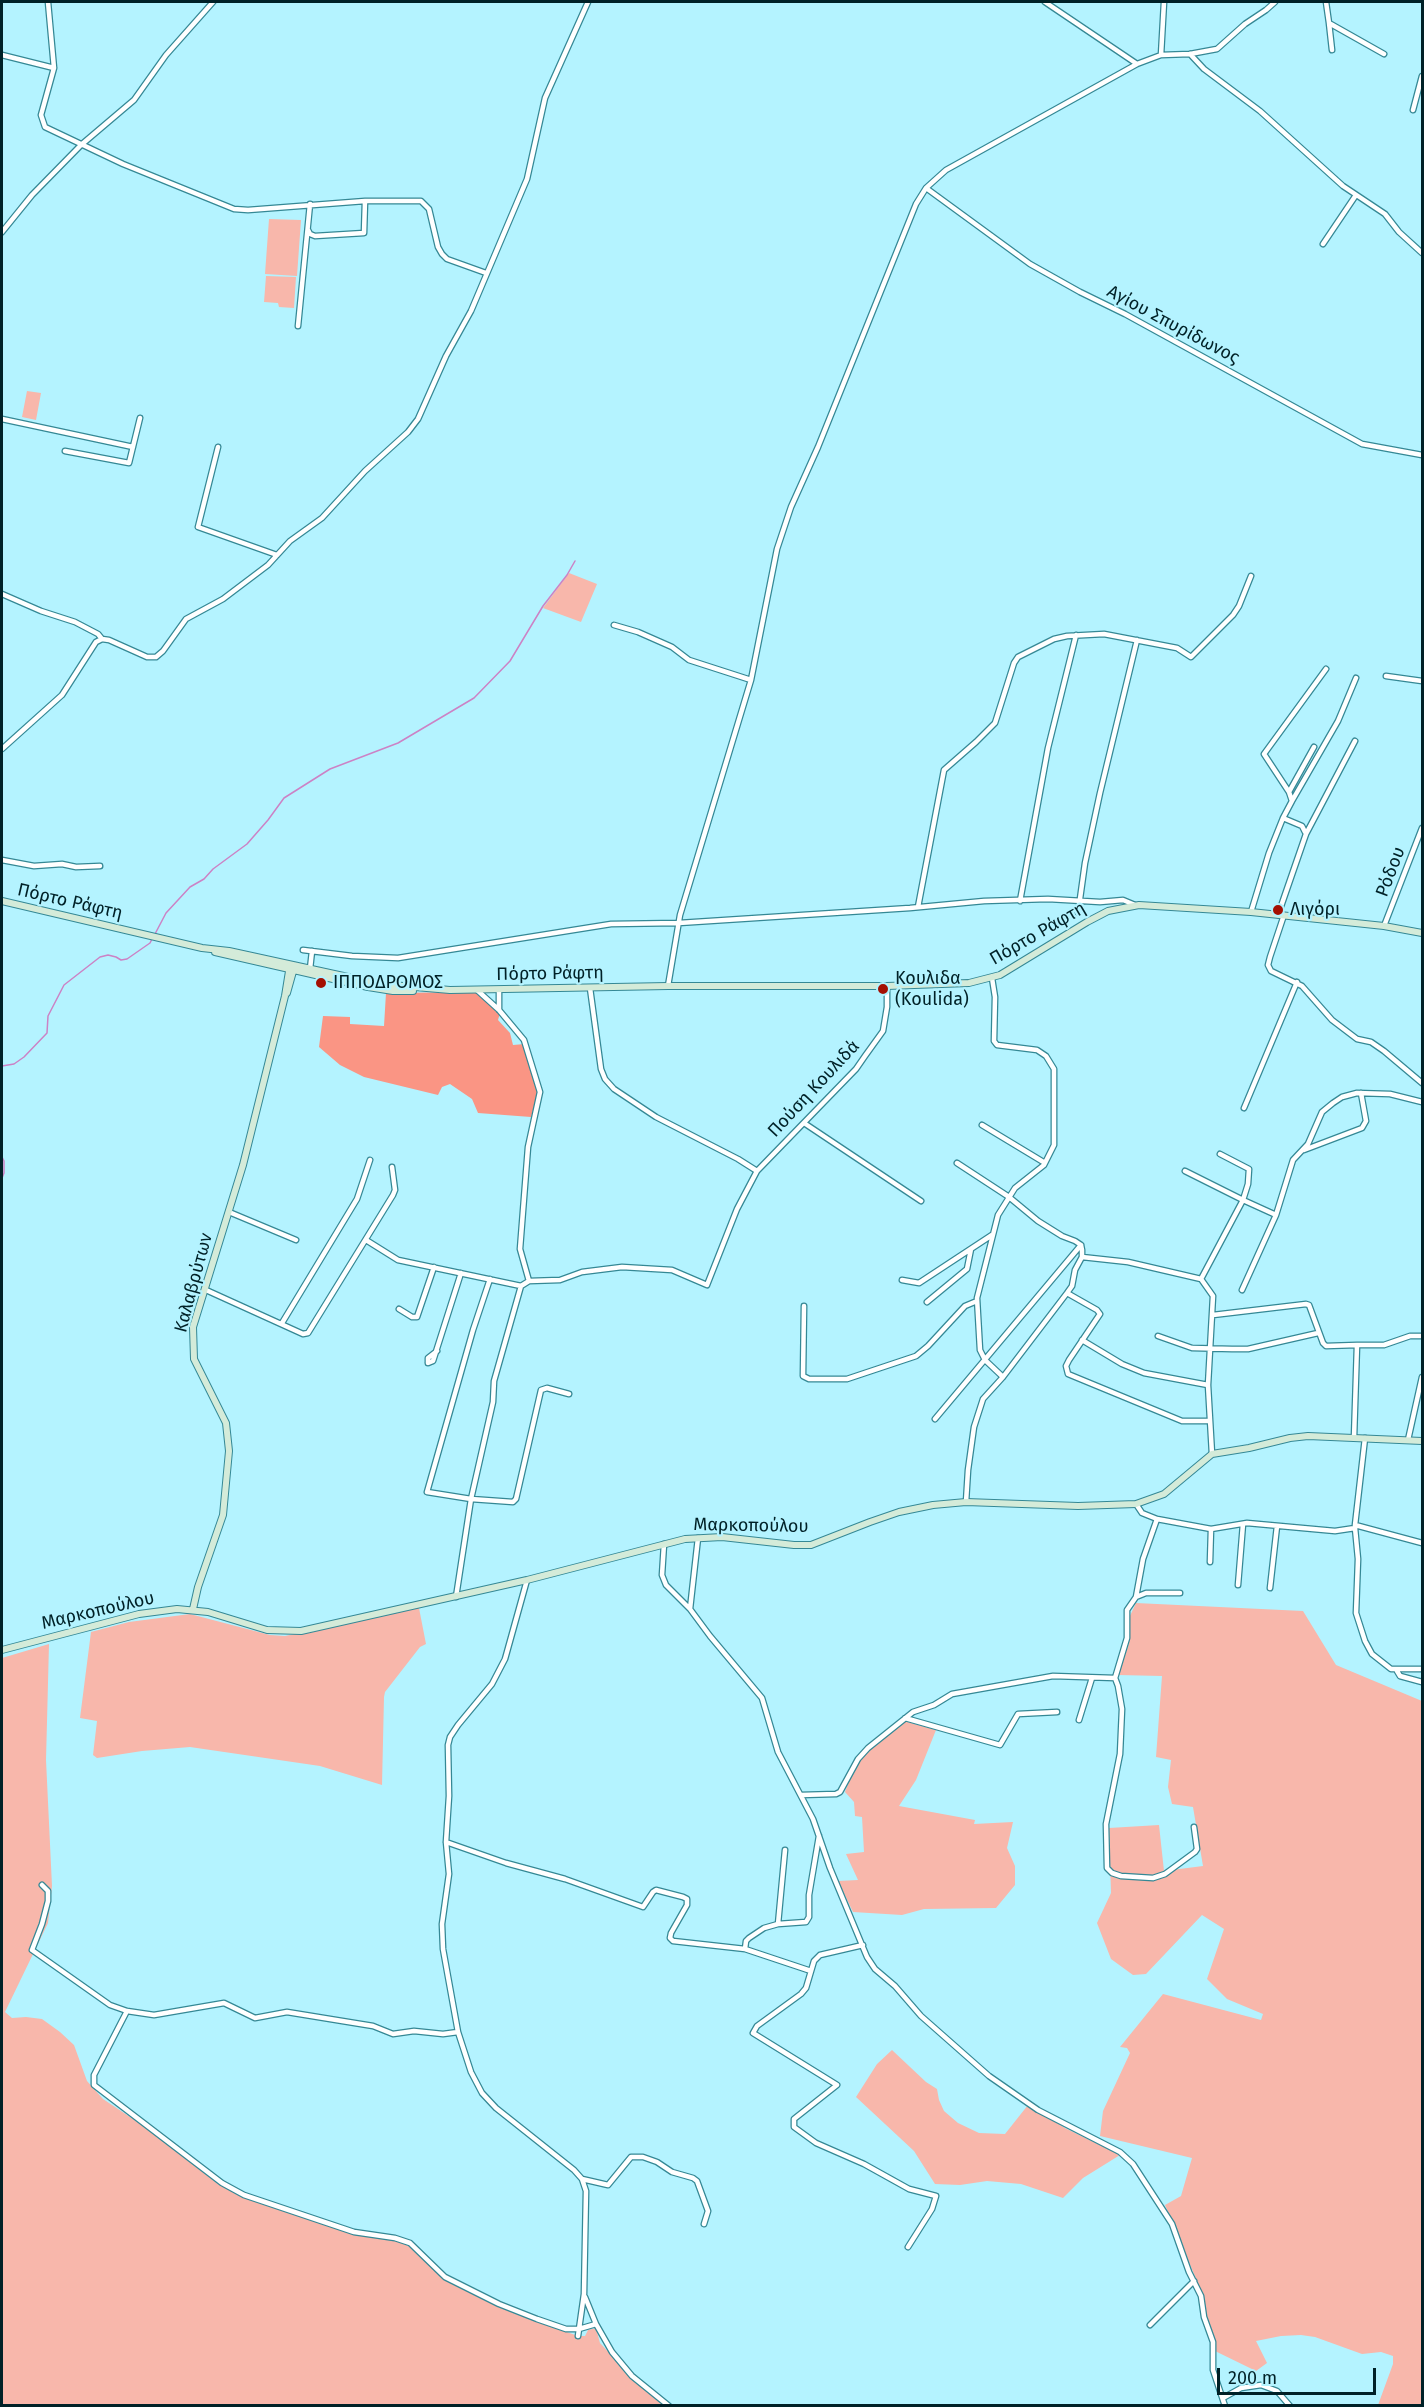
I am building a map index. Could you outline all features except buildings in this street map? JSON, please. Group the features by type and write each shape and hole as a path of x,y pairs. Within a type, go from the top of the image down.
{"main road":[{"name":"Πόρτο Ράφτη","path":"2,901 202,948 227,957 292,968 386,990 957,984 992,978 1105,913 1135,905 1251,912 1384,926 1422,933"},
{"name":"Πόρτο Ράφτη","path":"292,968 310,969 388,985 450,990"},
{"name":"Καλαβρύτων","path":"193,1610 198,1587 223,1515 229,1451 226,1423 194,1359 193,1327 243,1165 285,996 291,984 292,968"},
{"name":"Μαρκοπούλου","path":"2,1650 139,1614 193,1610 267,1630 293,1631 527,1581 664,1544 698,1538 722,1537 811,1545 900,1512 933,1505 966,1502 1078,1506 1136,1504 1164,1494 1212,1455 1290,1438 1422,1441"}],"street":[{"path":"48,2 54,68 41,115 45,127 81,145 234,209 248,210 365,201 421,201 426,204 431,216 438,247 442,254 447,259 486,273"},
{"path":"2,232 81,145 134,99 166,55 213,2"},
{"path":"2,749 62,695 96,642 102,639 110,640 147,657 156,657 186,619 223,599 268,565 290,541 322,518 372,464 408,432 418,419 446,356 471,311 527,179 545,98 588,2"},
{"path":"1046,2 1137,64"},
{"path":"1161,55 1164,2"},
{"path":"668,986 680,915 751,680 777,549 791,507 827,426 916,204 926,188 946,170 1137,64 1161,55 1190,54 1217,49 1275,2"},
{"path":"1326,2 1332,50"},
{"path":"1329,23 1384,54"},
{"path":"1190,54 1195,62 1260,111 1328,173 1384,214 1422,254"},
{"path":"2,55 54,68"},
{"path":"1413,110 1422,76"},
{"name":"Αγίου Σπυρίδωνος","path":"926,188 1030,264 1319,421 1362,444 1422,455"},
{"path":"1323,244 1356,195"},
{"path":"308,230 315,236 364,233 365,201"},
{"path":"298,326 310,204"},
{"path":"65,451 129,464 140,418"},
{"path":"2,419 133,447"},
{"path":"218,447 198,526 277,555"},
{"path":"918,907 944,770 995,723 1014,663 1018,657 1054,639 1104,634 1177,648 1191,657 1233,615 1251,576"},
{"path":"2,594 41,611 75,622 98,634 102,639"},
{"path":"614,625 638,632 664,644 689,660 751,680"},
{"path":"1020,901 1048,748 1076,635"},
{"path":"1078,913 1102,783 1137,640"},
{"path":"1292,801 1289,792 1264,754 1326,669"},
{"path":"1386,676 1422,681"},
{"path":"1251,912 1269,853 1283,819 1338,721 1356,678"},
{"path":"1355,741 1306,834 1268,965 1271,971 1297,982 1332,1020 1357,1039 1371,1042 1384,1051 1422,1083"},
{"path":"1289,792 1314,747"},
{"path":"1283,819 1302,826 1306,834"},
{"name":"Ρόδου","path":"1384,926 1422,828"},
{"path":"2,860 34,866 62,864 76,867 100,866"},
{"path":"303,950 379,958 415,957 610,924 679,923 984,901 1100,902 1123,900 1135,905"},
{"path":"1100,902 1105,913"},
{"path":"310,969 312,951"},
{"path":"992,978 995,997 994,1041 997,1045 1036,1050 1046,1056 1054,1070 1054,1145 1045,1163 1016,1188 998,1215 977,1301 980,1350 985,1360 1003,1377"},
{"path":"1244,1108 1297,982"},
{"name":"Πούση Κουλιδά","path":"529,1281 560,1280 582,1272 622,1267 672,1270 707,1285 737,1209 757,1171 856,1069 883,1031 887,1007 887,986"},
{"path":"590,988 601,1069 605,1079 614,1089 656,1117 757,1171"},
{"path":"456,1597 471,1499 493,1402 494,1381 521,1287 529,1281 520,1249 528,1147 540,1092 524,1040 499,1010 477,990"},
{"path":"498,990 499,1010"},
{"path":"1242,1290 1276,1215 1289,1167 1308,1144 1322,1112 1342,1097 1361,1093 1390,1095 1422,1102"},
{"path":"1302,1151 1362,1128 1366,1121 1361,1093"},
{"path":"804,1123 921,1201"},
{"path":"982,1125 1045,1163"},
{"path":"1201,1279 1243,1200 1248,1184 1249,1169 1220,1154"},
{"path":"282,1323 357,1199 370,1160"},
{"path":"957,1163 1009,1197 1038,1221 1081,1245"},
{"path":"206,1290 303,1334 308,1333 395,1190 392,1167"},
{"path":"1185,1172 1276,1215"},
{"path":"229,1212 297,1240"},
{"path":"902,1280 919,1283 992,1235"},
{"path":"366,1240 398,1260 521,1287"},
{"path":"966,1502 974,1427 983,1398 1003,1377 1072,1286 1075,1269 1082,1257 1081,1245"},
{"path":"935,1419 985,1360 988,1352 1081,1245"},
{"path":"927,1302 967,1269 971,1249"},
{"path":"1082,1257 1128,1262 1201,1279 1211,1292 1208,1385 1212,1455"},
{"path":"399,1309 412,1317 417,1317 434,1267"},
{"path":"449,1270 456,1283"},
{"path":"437,1351 456,1283 461,1273"},
{"path":"490,1279 473,1330 427,1492 471,1499 513,1502 516,1499 540,1390 547,1388 568,1394"},
{"path":"1067,1293 1100,1314 1066,1366 1068,1374 1182,1420 1210,1420"},
{"path":"804,1306 803,1376 809,1379 847,1379 916,1356 965,1306 977,1301"},
{"path":"1212,1315 1306,1304 1309,1305 1318,1333 1326,1346 1384,1345 1410,1336 1422,1336"},
{"path":"1158,1336 1192,1348 1248,1349 1318,1333"},
{"path":"1082,1340 1122,1364 1144,1373 1208,1385"},
{"path":"1354,1438 1357,1345"},
{"path":"1408,1440 1422,1377"},
{"path":"1365,1438 1355,1527 1358,1559 1356,1613 1358,1625 1372,1653 1381,1662 1397,1671 1400,1676 1422,1682"},
{"path":"1136,1504 1142,1513 1157,1519 1211,1529 1243,1524 1320,1531 1355,1527 1422,1543"},
{"path":"1157,1519 1143,1559 1136,1597 1127,1610 1127,1638 1115,1678 1122,1709 1120,1744 1106,1824 1107,1868 1112,1873 1121,1876 1154,1878 1165,1874 1197,1849 1194,1827"},
{"path":"1238,1585 1243,1524"},
{"path":"1270,1588 1277,1526"},
{"path":"1210,1562 1211,1529"},
{"path":"690,1609 698,1538"},
{"path":"664,1544 662,1575 666,1585 690,1609 762,1698 778,1752 801,1795 862,1945 875,1969 895,1986 921,2016 970,2062 1038,2110 1120,2152 1133,2164 1172,2224 1201,2296 1203,2317 1212,2337 1212,2370 1226,2406"},
{"path":"527,1581 506,1659 481,1700 450,1737 446,1842 448,1874 442,1924 443,1949 458,2032 471,2072 483,2093 496,2108 544,2145 582,2180 586,2191 584,2294 578,2336"},
{"path":"1136,1597 1146,1593 1180,1593"},
{"path":"1397,1671 1422,1669"},
{"path":"801,1795 840,1792 863,1754 905,1718 952,1694 1053,1676 1115,1678"},
{"path":"1079,1720 1092,1677"},
{"path":"905,1718 1000,1745 1018,1714 1057,1712"},
{"path":"745,1949 746,1941 764,1928 778,1924 809,1921 809,1895 819,1836"},
{"path":"446,1842 506,1863 565,1879 640,1907 644,1907 656,1890 683,1897 687,1899 687,1905 671,1934 670,1938 674,1941 745,1949 811,1971"},
{"path":"778,1924 785,1850"},
{"path":"42,1885 48,1891 48,1901 32,1950 98,1998 127,2011 154,2015 224,2003 255,2018 287,2012 373,2026 393,2034 414,2031 450,2034 458,2032"},
{"path":"862,1945 820,1955 814,1961 806,1988 801,1994 757,2026 753,2033 837,2085 794,2119 794,2127 816,2143 864,2164 917,2193 936,2196 932,2209 908,2247"},
{"path":"127,2011 94,2075 94,2085 222,2183 244,2195 354,2232 394,2238 410,2243 453,2282 537,2319 566,2329 579,2329 596,2324"},
{"path":"582,2180 608,2185 631,2157 644,2157 672,2172 697,2181 708,2211 704,2224"},
{"path":"1150,2325 1194,2281"},
{"path":"584,2294 596,2324 612,2352 632,2376 669,2406"},
{"path":"1223,2398 1241,2388 1261,2385 1277,2391 1290,2406"}],"shaded area":[{"path":"269,219 301,220 297,276 265,274"},
{"path":"266,276 296,277 294,308 279,307 278,303 264,302"},
{"path":"27,391 41,393 36,420 22,417"},
{"path":"569,573 597,584 581,622 543,608"},
{"path":"477,992 500,1013 498,1020 510,1033 513,1045 525,1044 538,1092 531,1117 478,1113 472,1099 450,1084 442,1087 438,1095 364,1077 340,1065 319,1047 323,1016 350,1017 350,1024 384,1026 386,993"},
{"path":"1136,1603 1303,1611 1336,1665 1422,1701 1422,2405 1378,2405 1393,2364 1393,2356 1381,2352 1362,2354 1315,2337 1281,2336 1256,2341 1267,2363 1256,2371 1215,2351 1213,2334 1206,2321 1204,2298 1165,2205 1181,2196 1192,2158 1100,2136 1103,2111 1130,2053 1127,2048 1120,2047 1163,1994 1261,2020 1263,2014 1227,1999 1207,1979 1224,1929 1202,1915 1146,1974 1133,1975 1111,1959 1097,1923 1111,1893 1109,1828 1159,1825 1164,1871 1203,1866 1193,1807 1172,1804 1168,1787 1171,1760 1156,1757 1162,1676 1118,1675 1129,1643 1129,1618"},
{"path":"419,1608 426,1644 420,1647 385,1692 382,1785 320,1766 190,1747 97,1758 93,1755 97,1721 80,1718 91,1632 129,1622 190,1614 270,1635 285,1636"},
{"path":"49,1644 46,1760 52,1886 48,1923 5,2012 12,2018 42,2019 60,2032 74,2045 87,2081 103,2099 151,2131 218,2184 252,2199 350,2233 401,2242 412,2248 445,2280 514,2313 578,2336 585,2336 588,2330 596,2328 600,2343 632,2377 665,2405 2,2406 2,1658"},
{"path":"904,1721 936,1730 916,1780 899,1806 975,1820 974,1824 1013,1822 1007,1848 1015,1866 1015,1885 996,1908 924,1909 902,1915 853,1912 838,1881 858,1880 846,1854 864,1852 862,1817 855,1816 854,1802 845,1792 852,1773 866,1752"},
{"path":"892,2050 926,2082 937,2089 944,2111 958,2123 979,2133 1005,2134 1028,2105 1065,2128 1120,2155 1083,2178 1063,2198 1021,2184 987,2181 960,2185 935,2184 914,2151 856,2097 877,2064"}],"waterway":[{"path":"155,934 166,913 190,887 204,879 213,869 247,844 284,798 330,769 398,743 474,698 510,661 543,606 575,561"},
{"path":"2,1066 14,1064 24,1057 47,1033 48,1016 64,985 100,957 108,955 121,960 127,959 150,943 152,939"},
{"path":"2,1157 4,1161 2,1178"}],"place":[{"name":"Λιγόρι","path":"1278,910"},
{"name":"ΙΠΠΟΔΡΟΜΟΣ","path":"321,983"},
{"name":"Κουλιδα (Koulida)","path":"883,989"}]}
